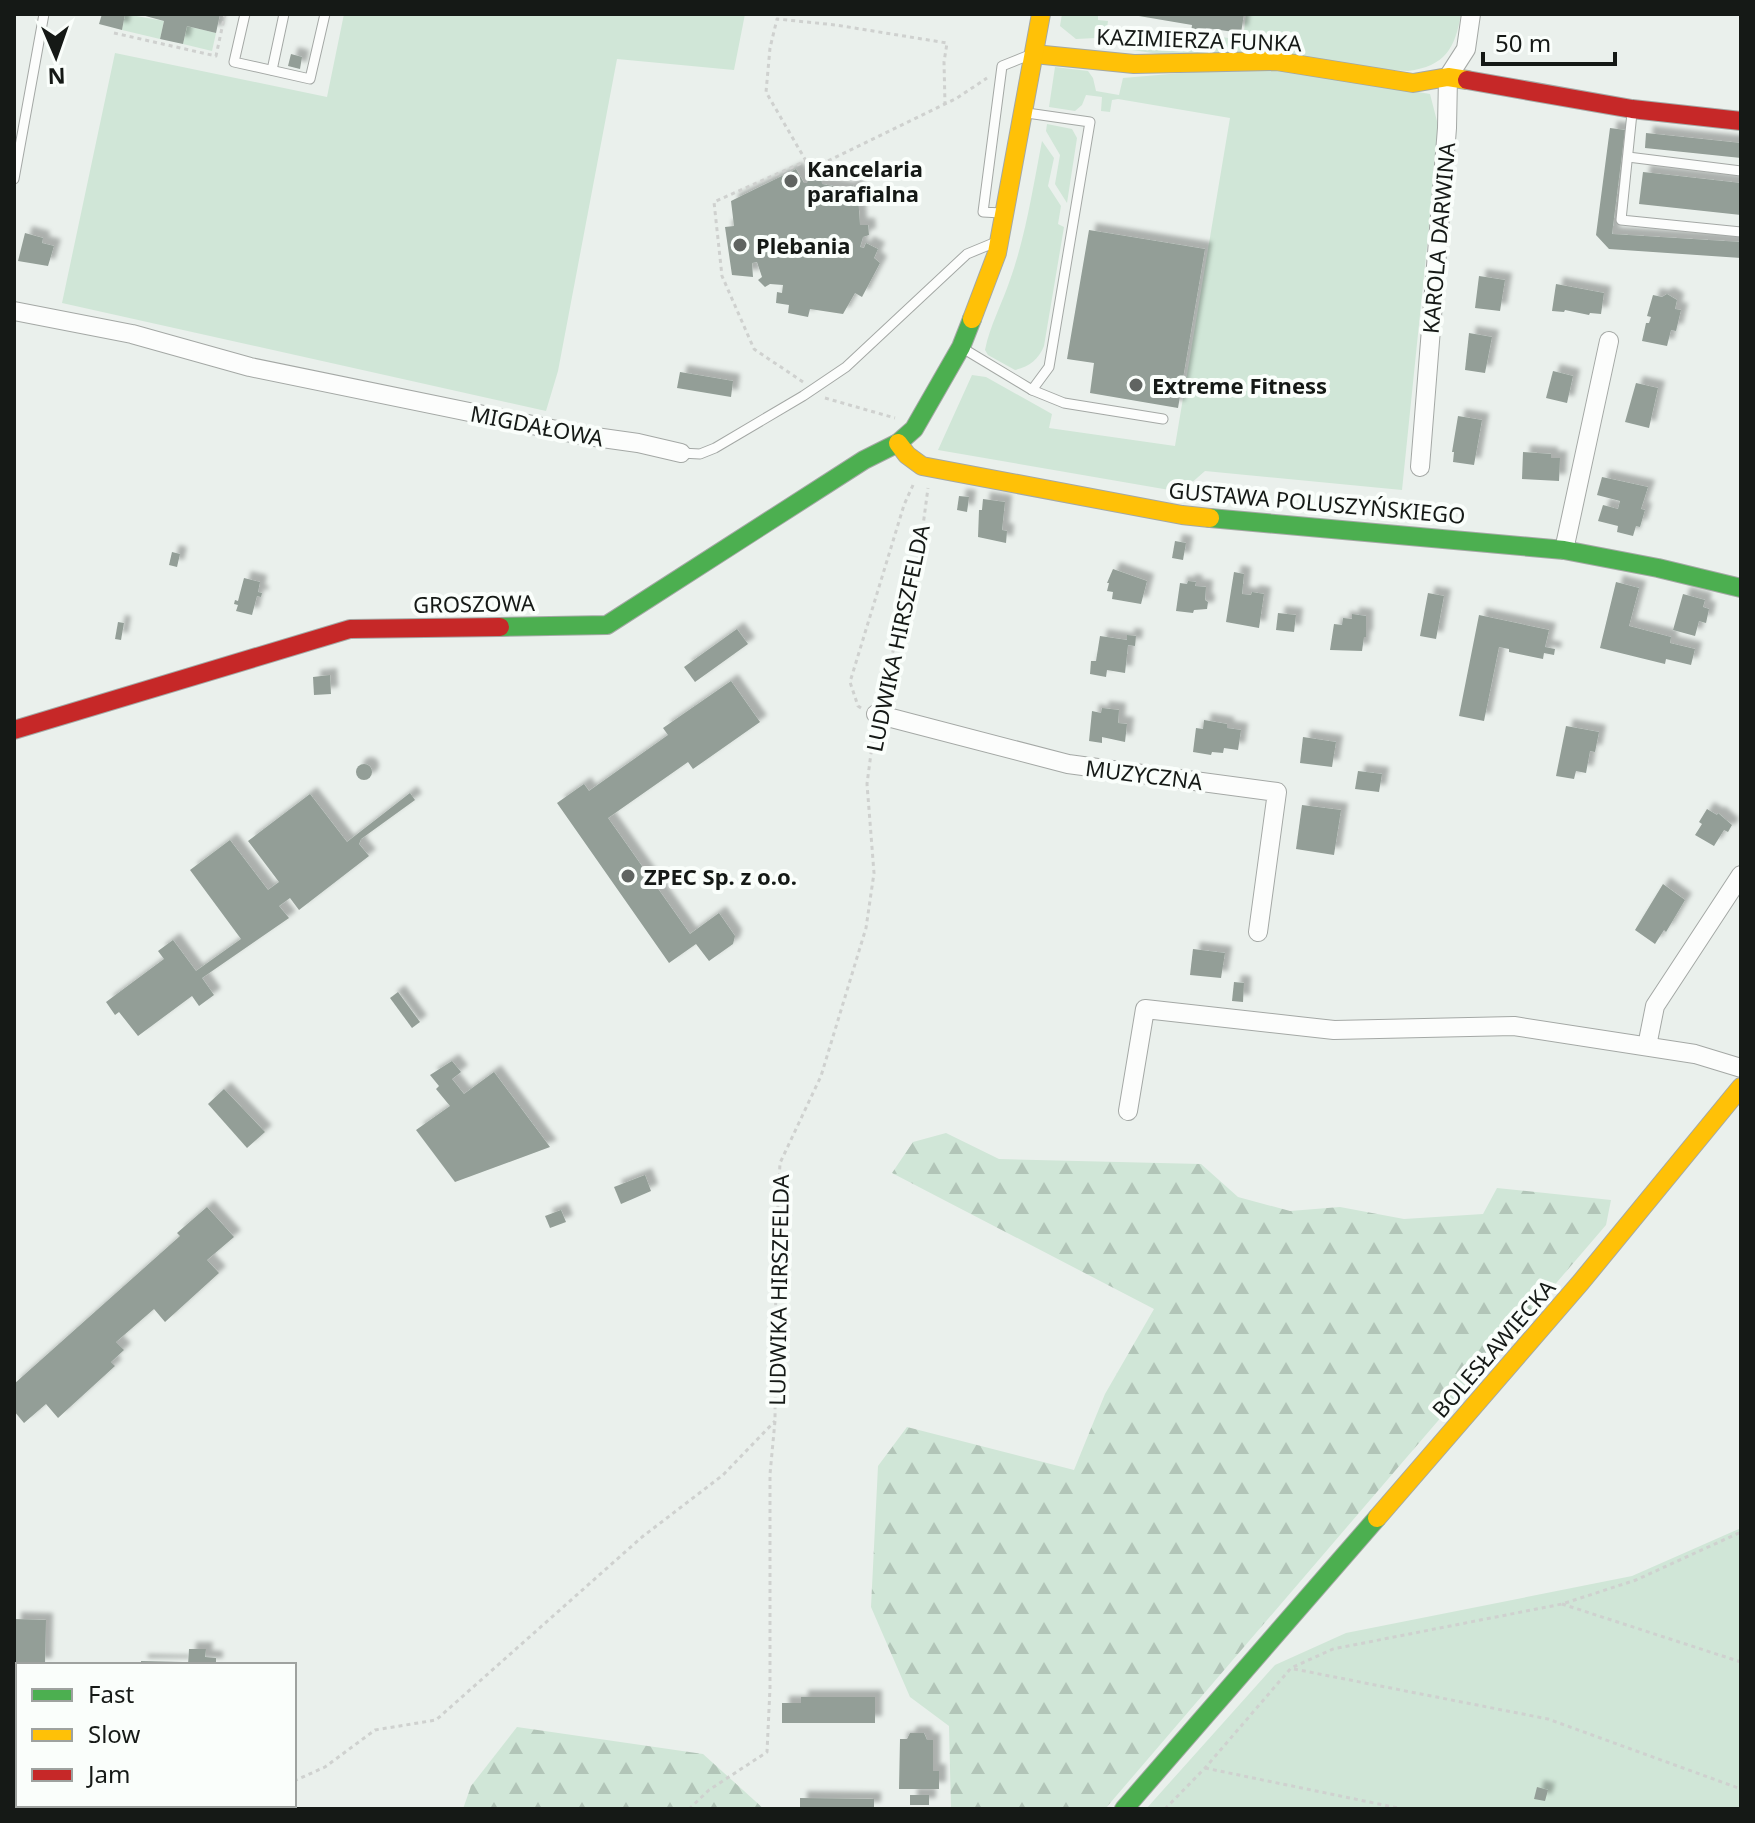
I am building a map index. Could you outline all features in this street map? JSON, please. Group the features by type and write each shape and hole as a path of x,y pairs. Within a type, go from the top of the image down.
{"street":[{"name":"GROSZOWA","path":"14,730 350,629 607,625 864,460 898,443 918,424 961,347 999,241 1041,14"},
{"name":"KAROLA DARWINA","path":"1420,467 1447,128 1448,77 1466,49 1471,14"},
{"name":"KAZIMIERZA FUNKA","path":"1034,54 1134,64 1276,61 1413,83 1448,77 1632,109 1741,121"},
{"name":"MIGDAŁOWA","path":"14,311 132,334 250,367 681,453"},
{"path":"1564,550 1609,341"},
{"path":"898,443 907,455 926,467"},
{"name":"GUSTAWA POLUSZYŃSKIEGO","path":"926,467 1182,515 1564,550 1741,588"},
{"name":"MUZYCZNA","path":"876,714 1068,764 1277,792 1258,932"},
{"path":"1647,1046 1655,1006 1741,875"},
{"path":"1128,1111 1145,1009 1334,1030 1514,1026 1695,1054 1741,1068"},
{"name":"BOLESŁAWIECKA","path":"1124,1809 1581,1282 1741,1087"}],"lane":[{"path":"14,179 44,14"},
{"path":"245,14 234,62 310,79 325,14"},
{"path":"272,70 284,14"},
{"path":"1005,213 983,212 1002,66 1034,54"},
{"path":"1632,109 1621,220 1741,232"},
{"path":"1025,113 1090,122 1049,367 1032,390"},
{"path":"1628,157 1741,171"},
{"name":"MIGDAŁOWA","path":"681,453 700,454 715,448 846,367 967,254 999,241"},
{"path":"961,347 1032,390 1064,403 1163,419"}],"path":[{"path":"114,33 216,56 225,14"},
{"path":"806,161 766,92 770,48 777,19 947,43 945,104"},
{"path":"918,424 819,396 785,368 754,349 722,276 714,202 806,161 828,161 970,92 1002,66"},
{"path":"876,714 858,706 850,682 904,505 926,467"},
{"name":"LUDWIKA HIRSZFELDA","path":"689,1809 709,1790 767,1752 770,1474 775,1421 780,1163 821,1076 866,928 874,873 867,784 876,714 919,556 926,467"},
{"path":"296,1780 325,1767 375,1730 436,1720 642,1537 723,1475 775,1421"},
{"path":"1165,1809 1205,1768 1291,1668 1333,1649 1562,1604 1636,1580 1741,1532"},
{"path":"1732,1536 1741,1539"},
{"path":"1562,1604 1741,1662"},
{"path":"1291,1668 1548,1719 1741,1789"},
{"path":"1205,1768 1403,1809"}],"green space":[{"path":"125,14 164,21 160,39 122,30"},
{"path":"344,14 745,14 734,70 617,59 558,371 546,411 62,303 115,53 327,97"},
{"path":"1062,14 1098,14 1098,20 1108,21 1107,28 1096,38 1076,39 1060,26"},
{"path":"1246,14 1461,14 1455,37 1446,54 1431,65 1408,71 1186,58 1132,50 1135,39 1205,49 1207,35 1243,40"},
{"path":"187,26 216,33 212,51 183,44"},
{"path":"1263,66 1430,94 1439,129 1402,490 1205,471 1181,492 938,450 972,375 986,377 1052,414 1049,428 1175,446 1230,118 1118,99 1112,100 1110,112 1101,111 1102,97 1086,95 1075,111 1049,107 1055,67 1088,71 1096,91 1119,95 1123,78"},
{"path":"1047,124 1072,129 1077,138 1067,203 1055,184 1060,155 1046,131"},
{"path":"1042,141 1054,158 1048,186 1061,206 1058,224 1064,227 1044,346 1033,362 1015,370 988,355 985,350 1020,246"},
{"path":"946,1133 999,1159 1201,1164 1238,1197 1290,1211 1340,1207 1404,1219 1483,1214 1497,1188 1611,1200 1606,1225 1105,1809 951,1809 949,1726 910,1697 871,1607 878,1466 907,1427 1074,1470 1105,1394 1154,1309 892,1173 913,1142"},
{"path":"1741,1528 1741,1809 1146,1809 1275,1665 1346,1633 1632,1576"},
{"path":"517,1727 703,1754 764,1809 463,1809 471,1786"}],"building":[{"path":"102,14 125,14 122,30 99,24"},
{"path":"138,14 220,14 216,33 187,26 183,44 160,39 164,21"},
{"path":"1127,14 1244,14 1241,33 1206,28 1204,43 1190,41 1192,25"},
{"path":"291,54 302,57 300,69 288,66"},
{"path":"1610,128 1625,130 1612,234 1741,242 1741,258 1609,249 1596,235"},
{"path":"1646,133 1741,143 1741,158 1645,148"},
{"path":"796,169 804,183 807,183 809,176 821,177 822,184 848,189 852,185 861,193 858,196 860,225 868,225 869,235 863,237 860,247 864,248 866,243 878,249 874,258 880,263 862,297 855,293 843,314 810,309 808,317 788,313 789,305 776,303 777,292 782,293 783,285 770,284 765,287 758,280 762,277 757,262 752,263 753,277 732,275 725,227 734,226 731,201"},
{"path":"1643,172 1741,183 1741,215 1639,204"},
{"path":"1089,230 1205,249 1178,408 1090,393 1094,363 1067,359"},
{"path":"25,233 43,238 42,243 54,246 48,266 18,261"},
{"path":"1479,276 1505,280 1500,311 1475,308"},
{"path":"1556,284 1604,293 1601,314 1552,311"},
{"path":"1667,294 1677,300 1675,309 1681,310 1676,331 1671,330 1667,346 1642,341 1646,323 1651,317 1647,316 1653,295 1662,297"},
{"path":"1469,333 1492,337 1485,373 1465,370"},
{"path":"1553,371 1573,376 1567,403 1546,398"},
{"path":"680,372 733,381 731,397 677,388"},
{"path":"1636,383 1658,388 1649,428 1625,422"},
{"path":"1458,416 1482,420 1474,465 1453,462"},
{"path":"1523,452 1551,454 1551,458 1560,458 1559,481 1522,479"},
{"path":"1602,477 1648,487 1641,509 1645,510 1640,527 1636,526 1633,536 1617,532 1618,526 1598,521 1603,505 1618,509 1620,501 1597,495"},
{"path":"959,496 969,497 967,512 957,510"},
{"path":"983,499 1005,502 1002,530 1007,531 1006,543 978,537 979,510 982,510"},
{"path":"1175,541 1186,543 1183,560 1172,558"},
{"path":"172,552 180,554 177,567 169,565"},
{"path":"1113,569 1147,581 1141,604 1112,599 1113,592 1107,591 1107,583"},
{"path":"1234,572 1244,574 1242,594 1264,594 1259,628 1226,622"},
{"path":"244,578 260,582 258,592 262,593 261,597 257,596 252,615 236,611 238,605 234,604 235,600 238,601"},
{"path":"1188,581 1196,582 1195,586 1206,587 1207,609 1194,610 1193,613 1176,611 1180,583 1187,584"},
{"path":"1616,582 1639,588 1629,626 1671,637 1670,643 1695,649 1691,665 1666,659 1665,664 1600,648"},
{"path":"1428,593 1444,596 1436,639 1420,636"},
{"path":"1683,594 1705,600 1703,607 1709,609 1706,623 1699,621 1695,636 1673,630"},
{"path":"1278,613 1296,615 1294,632 1276,630"},
{"path":"1352,614 1366,616 1362,651 1330,650 1334,624 1342,625 1343,618 1352,619"},
{"path":"1479,615 1549,630 1545,647 1555,649 1554,655 1544,653 1543,659 1499,647 1484,721 1459,716"},
{"path":"118,622 124,623 121,640 115,639"},
{"path":"737,629 748,644 695,682 684,667"},
{"path":"1127,635 1136,636 1135,646 1128,645 1125,673 1107,670 1106,677 1090,674 1091,661 1096,661 1100,636 1127,640"},
{"path":"330,675 331,694 314,695 313,677"},
{"name":"ZPEC Sp. z o.o.","path":"731,681 760,722 693,769 688,762 608,818 690,934 719,913 735,936 733,944 709,961 696,944 669,963 557,803 584,784 589,791 668,735 663,728"},
{"path":"1102,708 1119,710 1118,723 1127,724 1125,742 1102,737 1102,743 1089,741 1092,711 1101,713"},
{"path":"1204,720 1241,730 1238,750 1224,748 1223,753 1212,752 1211,755 1193,752 1196,728 1203,729"},
{"path":"1566,726 1599,732 1595,752 1590,751 1586,773 1576,771 1574,779 1556,776"},
{"path":"1303,737 1336,742 1332,767 1300,763"},
{"path":"364,764 370,766 370,778 364,780 358,778 356,772 358,766"},
{"path":"1358,771 1382,774 1379,792 1355,789"},
{"path":"410,793 415,800 361,839 359,844 369,856 299,910 290,898 279,906 289,918 202,978 214,995 199,1006 192,996 138,1036 119,1012 115,1015 106,1002 164,959 158,951 173,940 196,971 241,939 190,870 230,840 268,890 279,882 248,841 310,794 347,842"},
{"path":"1302,805 1341,810 1334,855 1296,849"},
{"path":"1707,809 1718,813 1732,825 1728,832 1724,830 1714,846 1695,835"},
{"path":"1663,884 1685,900 1655,944 1635,930"},
{"path":"1193,949 1225,953 1221,978 1190,975"},
{"path":"1234,982 1244,983 1243,1002 1232,1001"},
{"path":"398,992 420,1022 412,1028 390,998"},
{"path":"452,1061 461,1072 452,1079 464,1094 494,1072 550,1147 455,1182 416,1130 450,1106 436,1089 439,1086 430,1075"},
{"path":"224,1089 265,1132 247,1148 208,1104"},
{"path":"645,1175 651,1191 621,1204 614,1187"},
{"path":"207,1207 234,1237 207,1260 219,1273 165,1322 154,1309 116,1342 124,1350 111,1362 115,1366 58,1418 46,1404 24,1423 14,1411 14,1384 180,1236 177,1233"},
{"path":"561,1210 566,1222 550,1228 545,1216"},
{"path":"14,1619 46,1620 45,1663 16,1663 14,1722"},
{"path":"189,1649 206,1649 205,1657 216,1658 216,1663 188,1663"},
{"path":"141,1661 183,1662 183,1663"},
{"path":"801,1697 875,1697 875,1723 782,1723 782,1703 801,1703"},
{"path":"910,1733 924,1733 927,1740 933,1740 933,1771 939,1771 939,1789 899,1789 900,1739 907,1739"},
{"path":"1537,1787 1548,1790 1545,1801 1534,1799"},
{"path":"910,1795 929,1795 929,1805 910,1805"},
{"path":"800,1798 874,1799 874,1809 800,1809"}],"traffic: fast":[{"path":"500,627 607,625 864,460 898,443 914,429 961,347 972,319"},
{"path":"1210,518 1564,550 1741,588"},
{"path":"1124,1809 1377,1518"}],"traffic: slow":[{"path":"972,319 997,253 1041,14"},
{"path":"1034,54 1134,64 1276,61 1413,83 1448,77 1467,80"},
{"path":"898,443 907,455 922,466 1210,518"},
{"path":"1377,1518 1581,1282 1741,1087"}],"traffic: jam":[{"path":"1467,80 1632,109 1741,121"},
{"path":"14,730 350,629 500,627"}],"place":[{"name":"Kancelaria parafialna","path":"791,181"},
{"name":"Plebania","path":"740,245"},
{"name":"Extreme Fitness","path":"1136,385"},
{"name":"ZPEC Sp. z o.o.","path":"628,876"}]}
